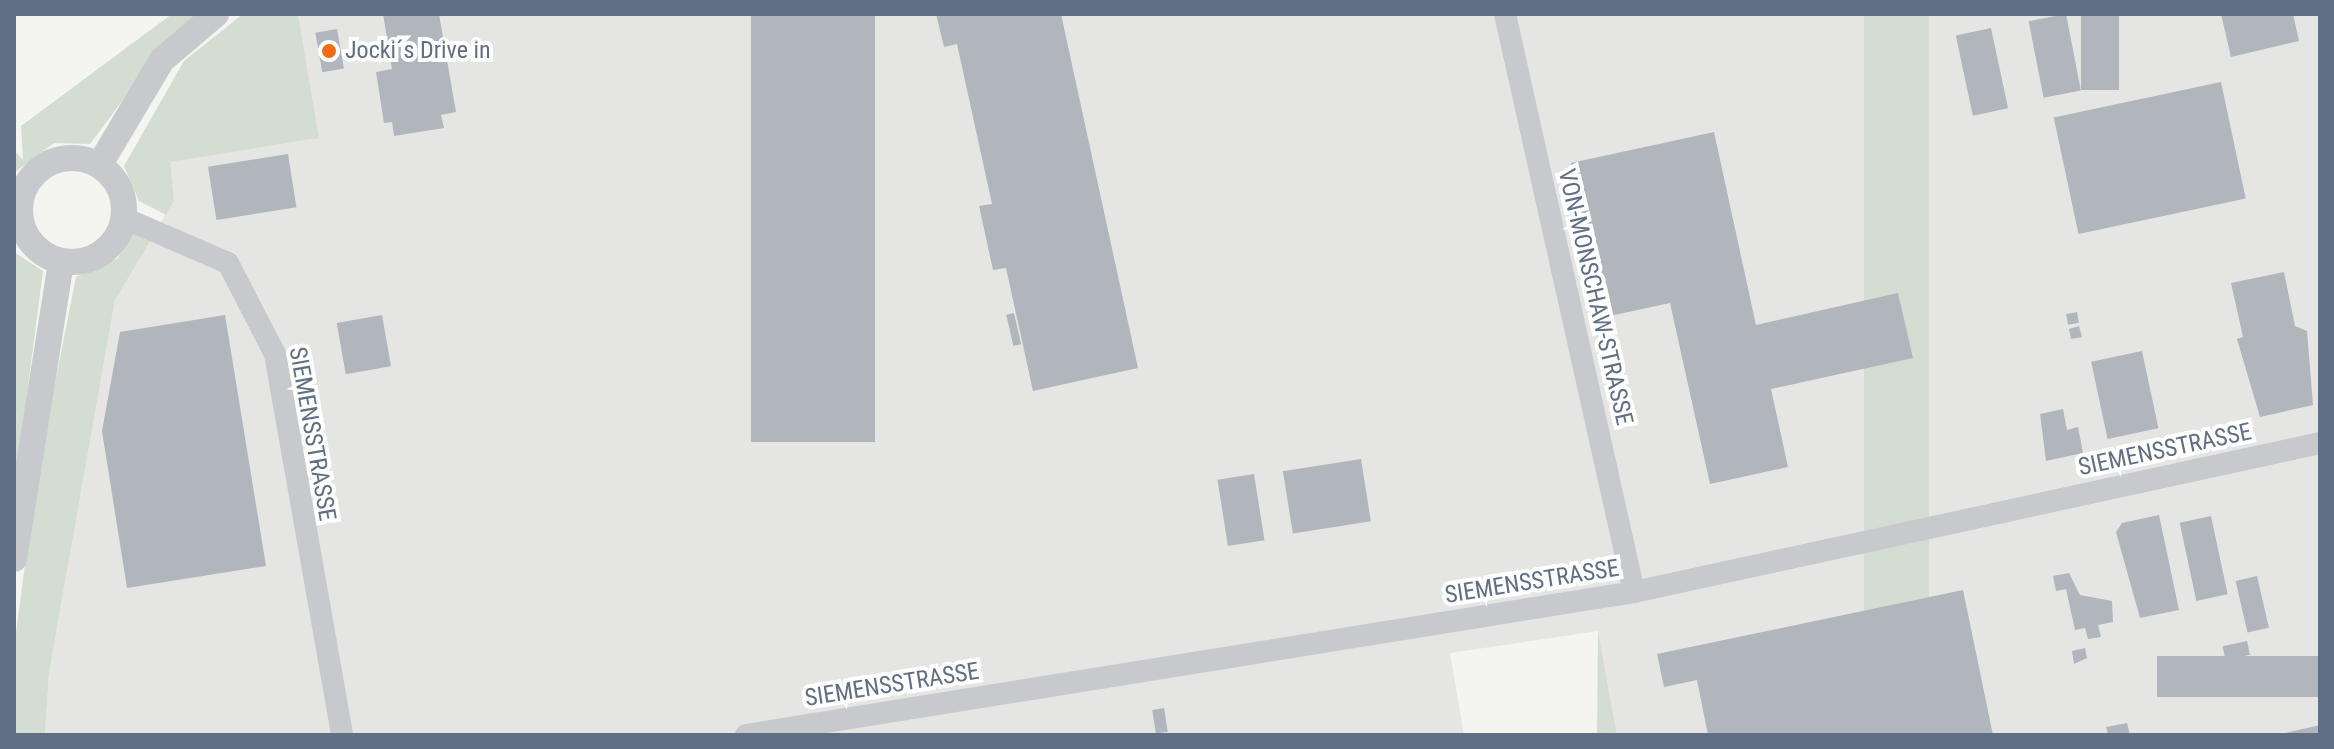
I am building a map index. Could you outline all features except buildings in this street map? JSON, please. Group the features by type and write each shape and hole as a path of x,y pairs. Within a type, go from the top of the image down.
{"street":[{"path":"100,164 162,60 216,14"},
{"name":"VON-MONSCHAW-STRASSE","path":"1505,14 1634,592"},
{"path":"69,156 100,164 120,187 124,218 113,244 90,260 61,262 35,249 18,228 21,192 40,167 69,156"},
{"name":"SIEMENSSTRASSE","path":"124,218 228,263 275,354 342,735"},
{"path":"14,559 61,262"},
{"name":"SIEMENSSTRASSE","path":"746,735 1634,592 2320,443"}],"shaded area":[{"path":"172,14 206,14 152,61 90,144 54,143 14,173 14,150 23,160 21,126"},
{"path":"243,14 298,14 319,138 170,162 174,200 166,215 139,201 124,166 184,61"},
{"path":"298,14 2320,14 2320,735 1617,735 1598,631 1450,653 1464,735 45,735 49,673 115,300 174,200 169,162 319,138"},
{"path":"1864,14 1929,14 1929,735 1864,735"},
{"path":"138,220 158,228 115,300 49,673 45,735 14,735 14,648 37,473 76,277 118,258"},
{"path":"14,252 43,271 14,494"},
{"path":"1598,631 1617,735 1597,735"}],"place":[{"name":"Jocki´s Drive in","path":"329,51"}]}
